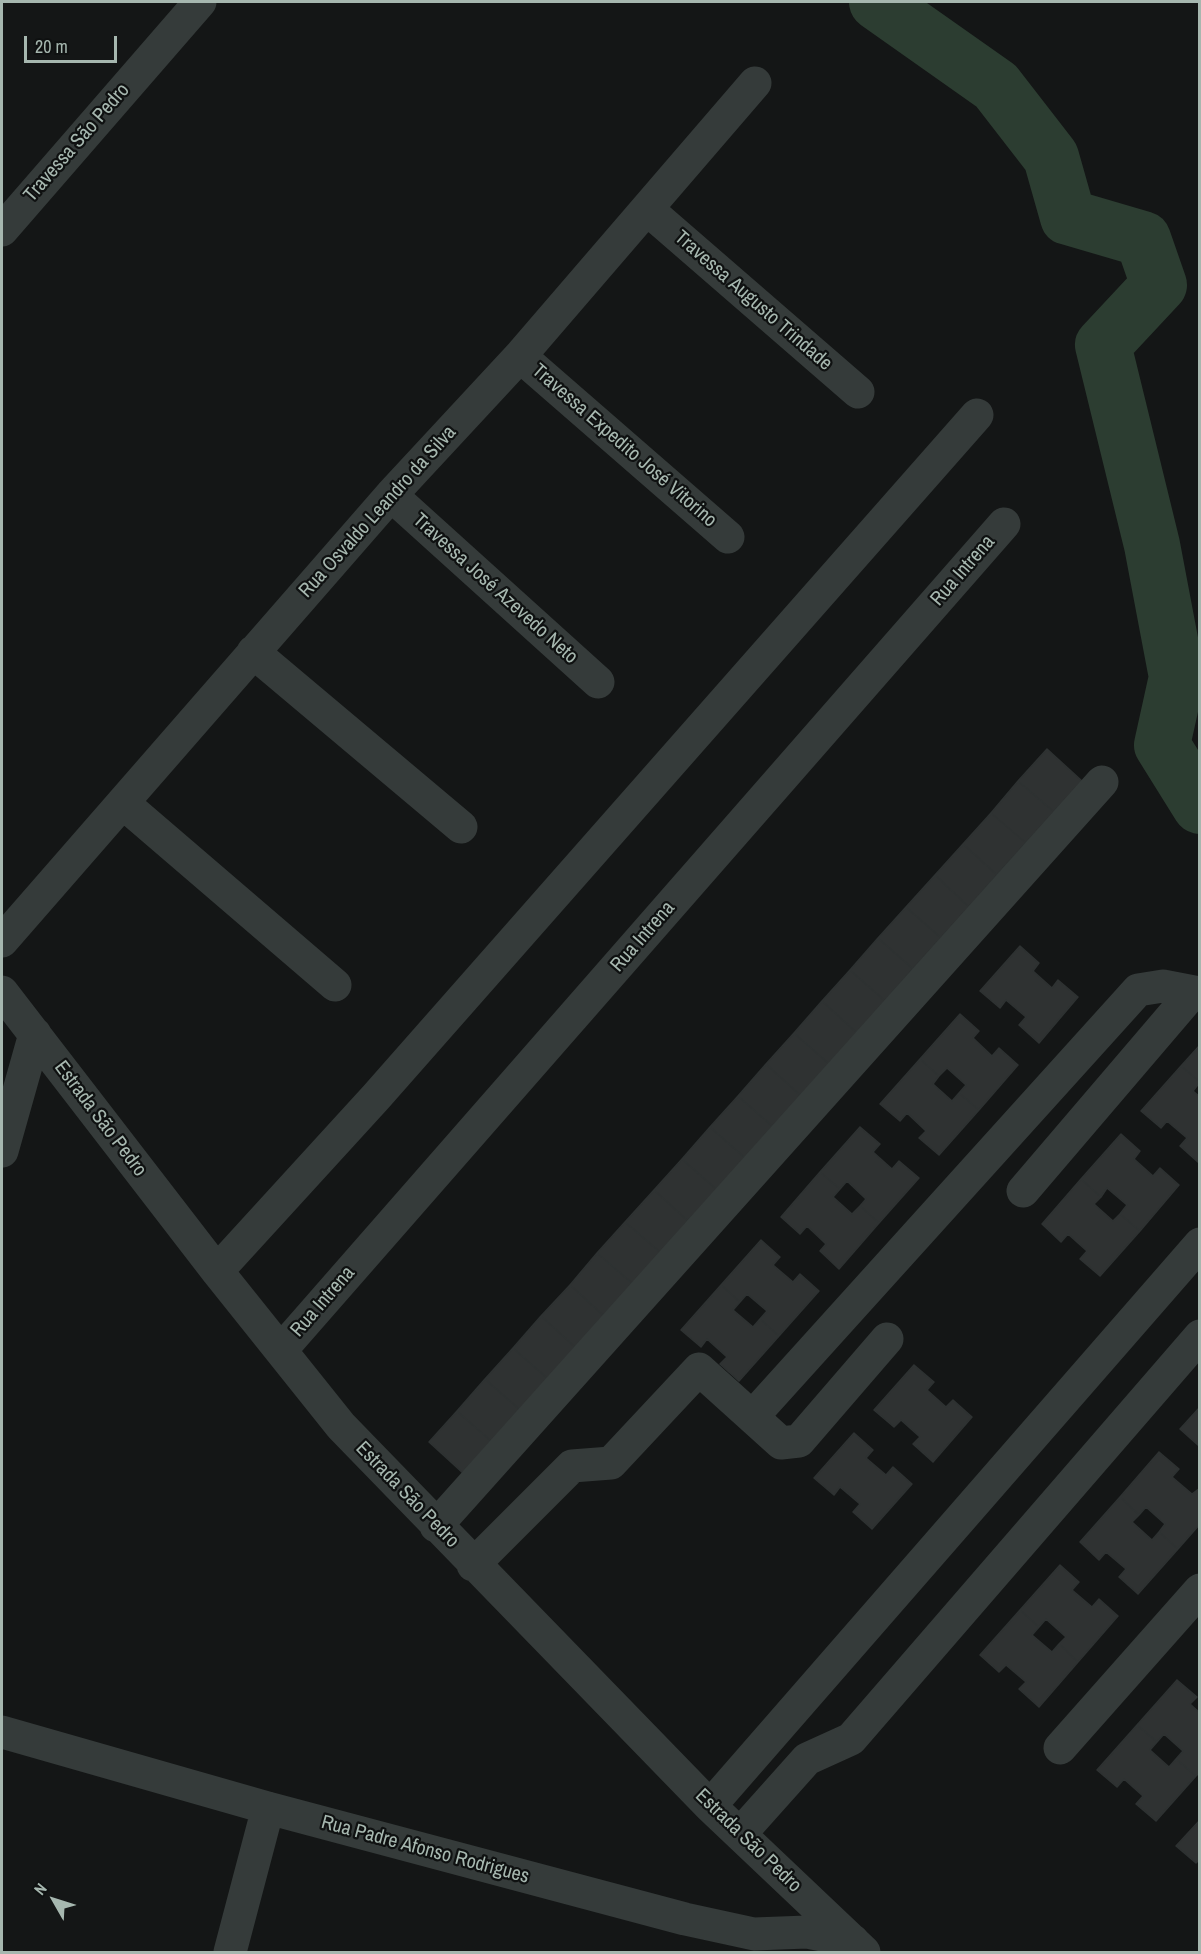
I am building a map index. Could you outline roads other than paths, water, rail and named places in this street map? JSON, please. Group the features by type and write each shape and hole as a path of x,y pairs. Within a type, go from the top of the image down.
{"street":[{"name":"Travessa São Pedro","path":"2,230 200,2"},
{"name":"Rua Osvaldo Leandro da Silva","path":"2,941 391,495 520,356 754,83"},
{"name":"Travessa Augusto Trindade","path":"647,209 858,392"},
{"name":"Travessa Expedito José Vitorino","path":"520,356 728,537"},
{"path":"217,1271 376,1097 977,415"},
{"name":"Travessa José Azevedo Neto","path":"391,495 598,682"},
{"name":"Rua Intrena","path":"282,1349 1004,524"},
{"path":"253,651 461,827"},
{"path":"436,1527 1102,782"},
{"path":"123,802 335,985"},
{"path":"753,1416 1138,990 1163,986 1196,993 1023,1191"},
{"name":"Estrada São Pedro","path":"2,992 217,1271 282,1349 341,1426 436,1527 710,1806 858,1947"},
{"path":"2,1151 35,1035"},
{"path":"710,1806 1200,1244"},
{"path":"740,1834 807,1760 851,1739 1200,1336"},
{"path":"473,1565 572,1466 610,1463 699,1369 781,1443 799,1441 887,1339"},
{"path":"1060,1748 1200,1590"},
{"name":"Rua Padre Afonso Rodrigues","path":"2,1732 268,1808 685,1920 754,1934 807,1932 858,1947"},
{"path":"230,1953 268,1808"}],"waterway":[{"path":"877,2 996,86 1051,157 1068,217 1143,239 1159,285 1103,345 1152,545 1177,677 1162,745 1200,806"}]}
